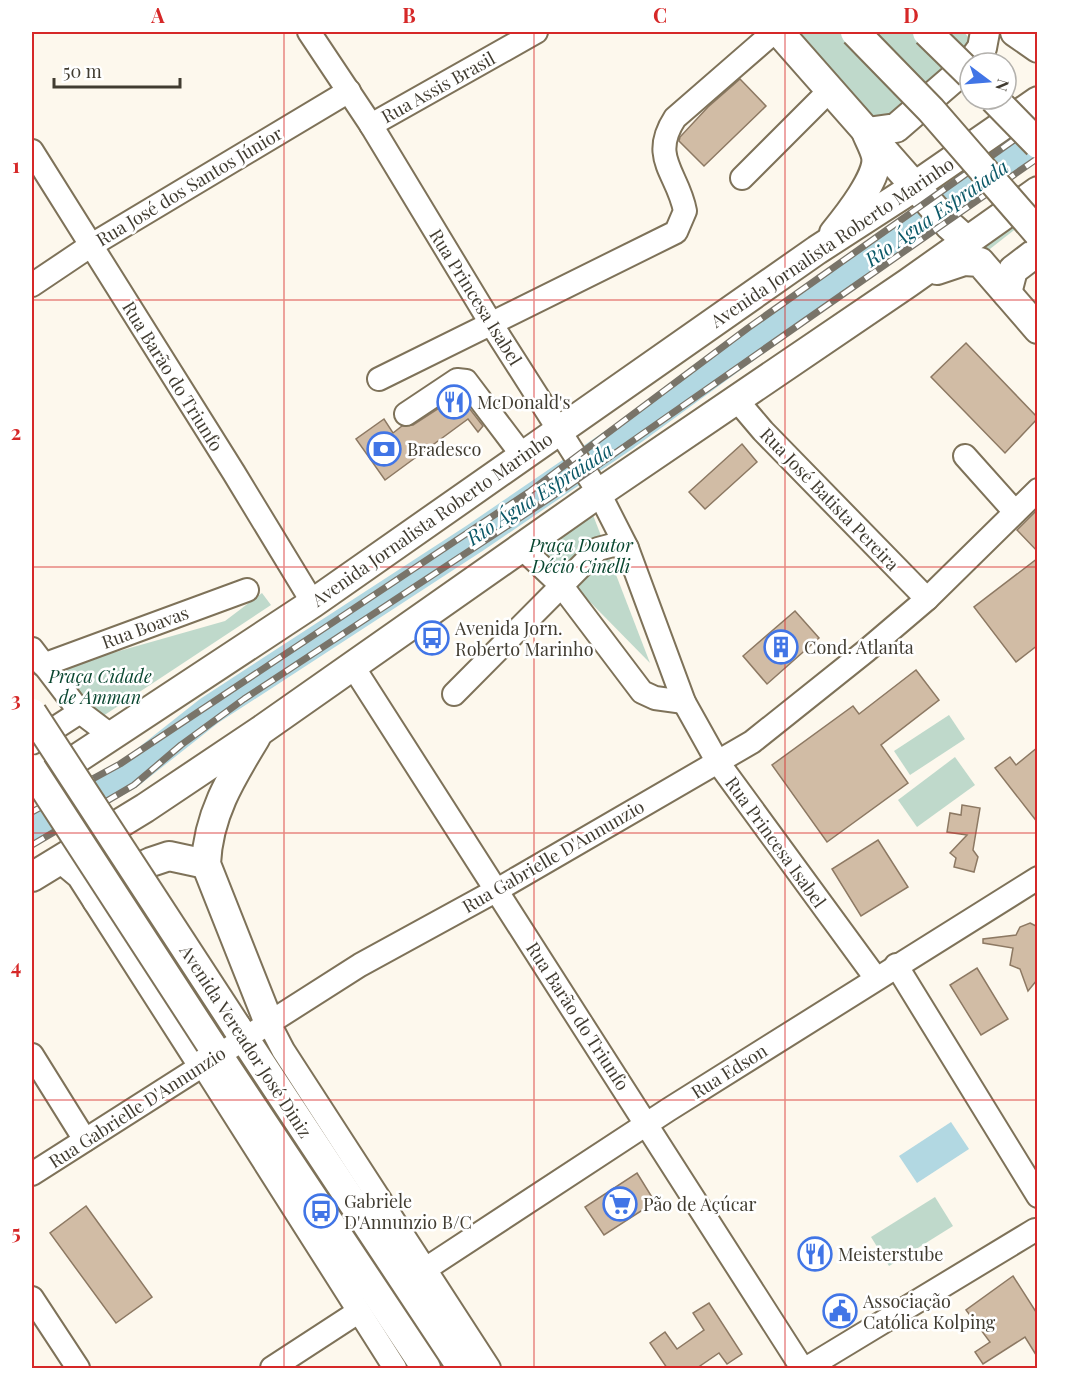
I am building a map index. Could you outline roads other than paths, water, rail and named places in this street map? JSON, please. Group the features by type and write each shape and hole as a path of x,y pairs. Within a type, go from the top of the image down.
{"main road":[{"path":"779,32 958,233"},
{"path":"855,32 932,110 1038,233"},
{"path":"927,32 958,62"},
{"path":"980,51 985,32"},
{"path":"1015,32 1038,48"},
{"path":"867,132 890,131 896,128 958,74"},
{"name":"Avenida Jornalista Roberto Marinho","path":"32,788 113,737 313,603 824,245 921,194 1038,101"},
{"path":"1006,111 1038,144"},
{"path":"824,245 859,198 876,166 876,156 867,132"},
{"path":"908,283 958,233 1038,191"},
{"path":"1006,293 1013,270 1038,251"},
{"path":"32,877 63,860 260,731 522,548 598,490 908,283 941,269 972,261 980,262 1038,329"},
{"name":"Avenida Vereador José Diniz","path":"32,713 462,1368"},
{"path":"260,731 219,801 207,841 206,864 269,1023"},
{"name":"Avenida Vereador José Diniz","path":"32,769 210,1054 426,1368"},
{"path":"97,900 98,892 103,884 151,862 170,856 206,864"},
{"path":"63,860 81,875 210,1054"}],"street":[{"name":"Rua Princesa Isabel","path":"309,32 371,125 492,326 598,490 627,548 684,702 717,761 875,978"},
{"name":"Rua Assis Brasil","path":"371,125 536,32"},
{"path":"379,380 492,326 676,232 684,216 684,205 667,165 663,148 666,133 675,118 774,32"},
{"path":"742,178 830,90"},
{"name":"Rua José dos Santos Júnior","path":"32,285 90,246 349,91"},
{"name":"Rua Barão do Triunfo","path":"32,151 313,603"},
{"path":"406,414 457,380 466,381 522,455"},
{"name":"Rua José Batista Pereira","path":"735,398 763,431 927,599"},
{"path":"964,456 1015,512"},
{"name":"Rua Gabrielle D'Annunzio","path":"32,1174 85,1140 240,1032 269,1023 360,966 497,890 752,742 927,599 1038,490"},
{"path":"454,693 598,549 613,545 627,548"},
{"path":"522,548 561,585 642,692 655,698 684,702"},
{"name":"Rua Boavas","path":"37,657 247,590"},
{"path":"37,657 80,712 113,737"},
{"name":"Rua Barão do Triunfo","path":"352,665 805,1368"},
{"path":"32,743 80,712"},
{"name":"Rua Edson","path":"424,1270 646,1124 875,978 1038,878"},
{"path":"896,965 1038,1196"},
{"name":"Avenida Vereador José Diniz","path":"269,1023 283,1050 489,1368"},
{"name":"Avenida Vereador José Diniz","path":"210,1054 358,1312 396,1368"},
{"path":"32,1055 85,1140"},
{"path":"805,1368 1036,1232 1031,1218 1038,1203"},
{"path":"32,1298 78,1368"},
{"path":"272,1368 358,1312"}],"water":[{"path":"951,1122 969,1149 917,1183 899,1156"}],"waterway":[{"name":"Rio Água Espraiada","path":"32,830 128,775 209,711 475,538 626,435 844,276 1038,142"}],"railway":[{"path":"32,812 120,764 529,492 748,328 1038,123"},
{"path":"32,845 134,785 181,745 244,699 568,486 1038,158"}],"place":[{"name":"McDonald's","path":"454,402"},
{"name":"Bradesco","path":"384,449"},
{"name":"Avenida Jorn. Roberto Marinho","path":"432,638"},
{"name":"Cond. Atlanta","path":"781,647"},
{"name":"Pão de Açúcar","path":"620,1204"},
{"name":"Gabriele D'Annunzio B/C","path":"321,1211"},
{"name":"Meisterstube","path":"815,1254"},
{"name":"Associação Católica Kolping","path":"840,1311"}],"park label":[{"name":"Praça Doutor Décio Cinelli","path":"581,555"},
{"name":"Praça Cidade de Amman","path":"100,686"}]}
